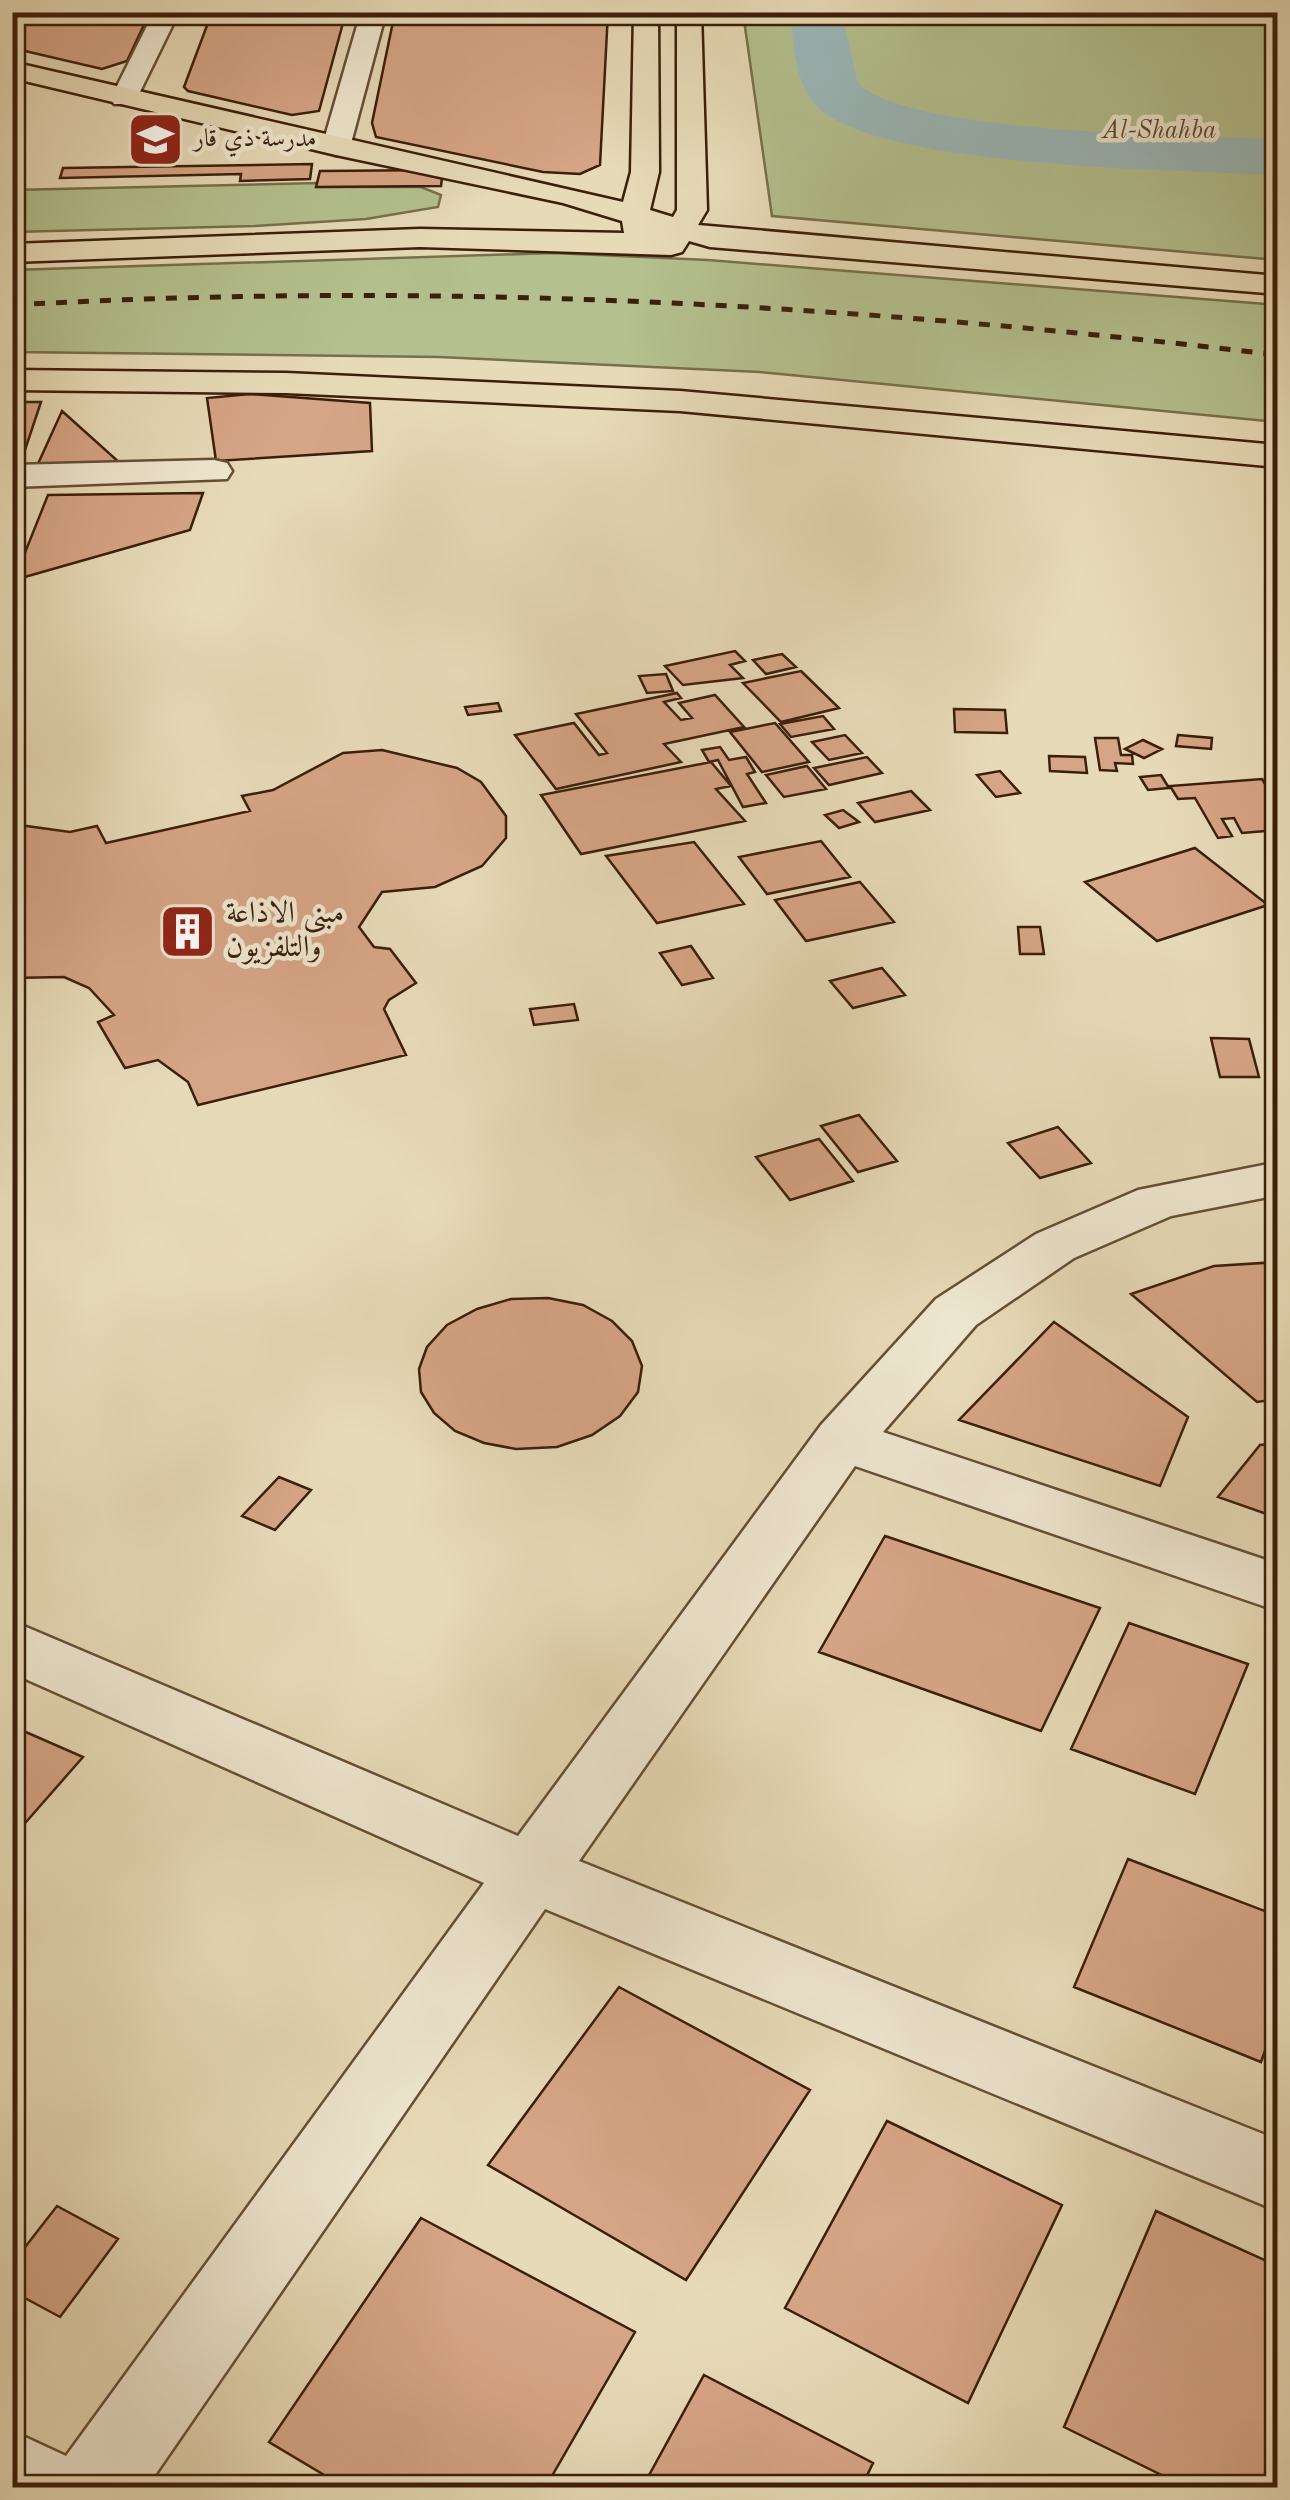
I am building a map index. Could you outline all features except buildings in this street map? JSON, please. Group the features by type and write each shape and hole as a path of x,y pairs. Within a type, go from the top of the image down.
{"main road":[{"path":"646,12 639,199 665,240"},
{"path":"665,240 692,210 689,12"},
{"path":"12,70 336,147 569,195 618,192 639,199 665,240"},
{"path":"406,238 454,215 468,202 475,176"},
{"path":"12,253 406,238 728,239 1278,285"},
{"path":"665,240 1278,296"},
{"path":"12,380 286,383 680,401 1278,456"}],"street":[{"path":"124,98 168,12"},
{"path":"336,147 374,12"},
{"path":"12,476 214,471"},
{"path":"95,2488 842,1440 956,1312 1055,1246 1157,1202 1278,1178"},
{"path":"842,1440 1278,1588"},
{"path":"12,1645 532,1874 1278,2176"},
{"path":"12,2473 39,2488"}],"green space":[{"name":"Al-Shahba","path":"743,13 1277,13 1277,260 772,216"},
{"path":"317,183 317,187 421,187 441,195 438,207 366,219 13,232 12,190"},
{"path":"553,253 708,260 1277,305 1277,422 760,372 439,357 13,352 13,270"}],"waterway":[{"path":"816,12 823,58 834,91 871,115 980,138 1278,157"}],"railway":[{"path":"12,305 331,296 646,302 960,322 1278,355"}],"place":[{"name":"مدرسة ذي قار","path":"155,139"},
{"name":"مبنى الاذاعة والتلفزيون","path":"187,931"}]}
